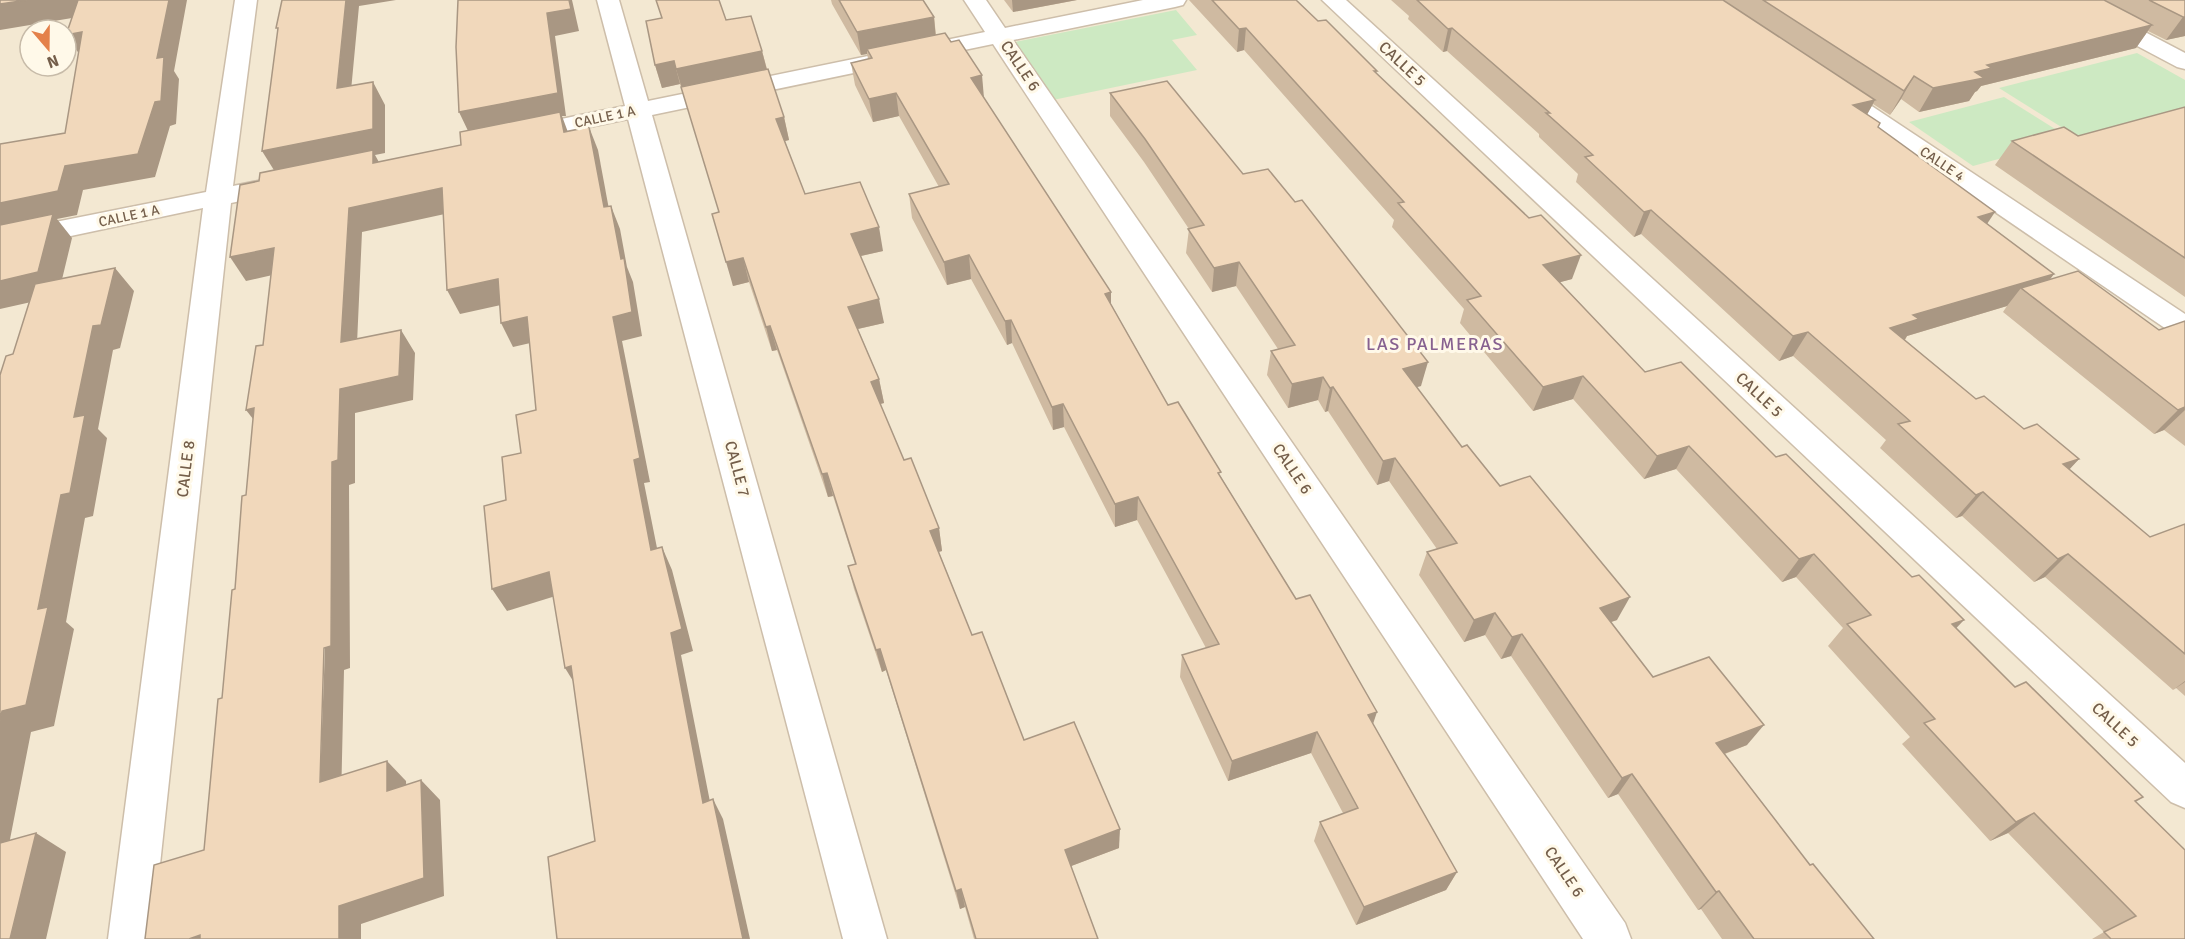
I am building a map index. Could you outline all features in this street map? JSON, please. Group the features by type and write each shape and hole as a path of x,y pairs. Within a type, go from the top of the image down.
{"street":[{"name":"CALLE 8","path":"130,939 218,197 246,0"},
{"name":"CALLE 7","path":"608,0 865,939"},
{"name":"CALLE 6","path":"975,0 1608,939"},
{"name":"CALLE 1 A","path":"498,139 1175,0"},
{"name":"CALLE 5","path":"1333,0 2185,789"},
{"path":"2068,0 2185,62"},
{"name":"CALLE 4","path":"1808,74 2185,328"},
{"name":"CALLE 1 A","path":"0,242 300,180"}],"shaded area":[{"path":"0,0 2185,0 2185,939 0,939"}],"green space":[{"path":"1176,10 1197,35 1172,40 1197,70 1053,100 1015,42"},
{"path":"2137,53 2185,80 2185,110 2079,138 1999,88"},
{"path":"2004,97 2071,139 1973,166 1909,122"}],"building":[{"path":"0,0 27,0 0,4"},
{"path":"78,0 169,0 157,58 164,57 161,101 155,102 138,154 65,166 58,191 0,203 0,144 65,133 74,78 78,78 78,56 82,32 78,33 78,18 72,18"},
{"path":"282,0 346,0 337,88 373,82 373,129 262,151 278,28 276,28"},
{"path":"458,0 569,0 571,9 547,13 558,93 459,112 456,47"},
{"path":"656,0 719,0 726,20 751,16 762,51 676,69 674,61 655,65 646,21 662,18"},
{"path":"839,0 923,0 934,17 857,32"},
{"path":"1212,0 1296,0 1318,21 1326,20 1377,71 1374,71 1529,218 1541,215 1581,255 1543,265 1645,372 1681,362 1776,457 1786,454 1912,577 1919,575 1964,620 1952,624 2015,687 2026,682 2143,797 2135,801 2185,850 2185,939 2111,939 2104,932 2136,916 2034,813 2016,822 1924,723 1935,719 1847,624 1871,615 1814,554 1799,559 1689,446 1657,456 1583,376 1543,387 1467,300 1481,296 1398,203 1404,202 1246,28 1239,29"},
{"path":"1417,0 1723,0 1875,100 1853,105 1880,123 1878,127 1995,212 1978,217 2054,274 1913,315 1919,319 1890,328 1976,399 1984,396 2024,429 2037,424 2079,459 2063,464 2150,537 2185,524 2185,654 2068,554 2058,559 1983,492 1976,495 1898,424 1910,421 1808,332 1793,336 1651,210 1644,212 1585,157 1593,155 1546,113 1550,113 1452,28 1448,29"},
{"path":"1763,0 2104,0 2152,25 1987,65 1992,68 1975,72 1984,78 1933,88 1914,76 1904,91"},
{"path":"2149,0 2185,0 2185,17 2183,17"},
{"path":"945,33 951,42 959,40 982,75 971,78 1111,292 1105,294 1168,405 1178,402 1221,472 1218,473 1296,599 1310,595 1377,712 1368,715 1457,872 1364,907 1320,822 1358,808 1317,732 1232,761 1182,655 1219,644 1138,497 1115,504 1063,404 1052,407 1011,320 1005,321 969,255 944,262 909,194 949,184 896,93 869,99 851,63 872,58 867,49"},
{"path":"768,69 784,117 776,119 805,194 860,182 879,227 851,234 879,299 848,307 879,379 871,382 904,460 911,458 939,528 930,531 972,635 982,632 1024,740 1074,722 1120,829 1065,850 1098,939 976,939 961,889 956,891 880,649 876,650 848,566 856,564 827,473 822,474 770,326 766,327 743,258 726,262 712,214 719,212 681,87"},
{"path":"1167,81 1243,174 1268,169 1295,202 1302,200 1428,362 1403,369 1462,447 1467,445 1500,486 1530,476 1630,597 1600,608 1653,677 1709,657 1764,725 1716,743 1810,865 1813,864 1874,939 1754,939 1719,891 1716,892 1632,774 1622,778 1522,634 1512,637 1495,613 1474,620 1427,552 1457,543 1395,458 1383,461 1333,387 1330,388 1323,377 1292,384 1271,351 1295,345 1239,262 1214,268 1188,229 1204,225 1145,139 1110,93"},
{"path":"2185,107 2185,258 2012,141 2064,127 2078,136"},
{"path":"560,112 564,132 589,127 604,207 611,206 621,259 624,258 632,312 613,317 640,458 634,460 651,550 662,547 682,629 671,633 703,803 713,799 743,939 557,939 548,857 595,841 571,666 565,668 549,572 492,589 484,506 506,500 502,457 521,453 516,415 536,410 527,317 501,323 498,279 447,290 442,188 349,208 341,342 401,330 399,376 340,389 338,460 332,462 331,646 324,648 320,782 387,761 387,791 421,780 424,878 339,906 339,939 200,939 200,935 189,939 145,939 154,865 204,850 218,699 222,698 232,590 235,589 242,496 246,495 254,408 246,410 256,346 263,345 274,248 230,257 240,185 259,181 260,173 373,150 373,163 461,145 460,132"},
{"path":"53,214 38,272 0,281 0,225"},
{"path":"115,268 101,325 93,326 74,417 85,415 70,493 61,495 38,609 48,607 26,705 2,711 0,721 0,375 6,356 13,354 35,284"},
{"path":"2078,271 2159,330 2185,321 2185,407 2178,410 2021,288"},
{"path":"36,833 10,939 0,939 0,843"}],"district":[{"name":"LAS PALMERAS","path":"1435,344"}]}
